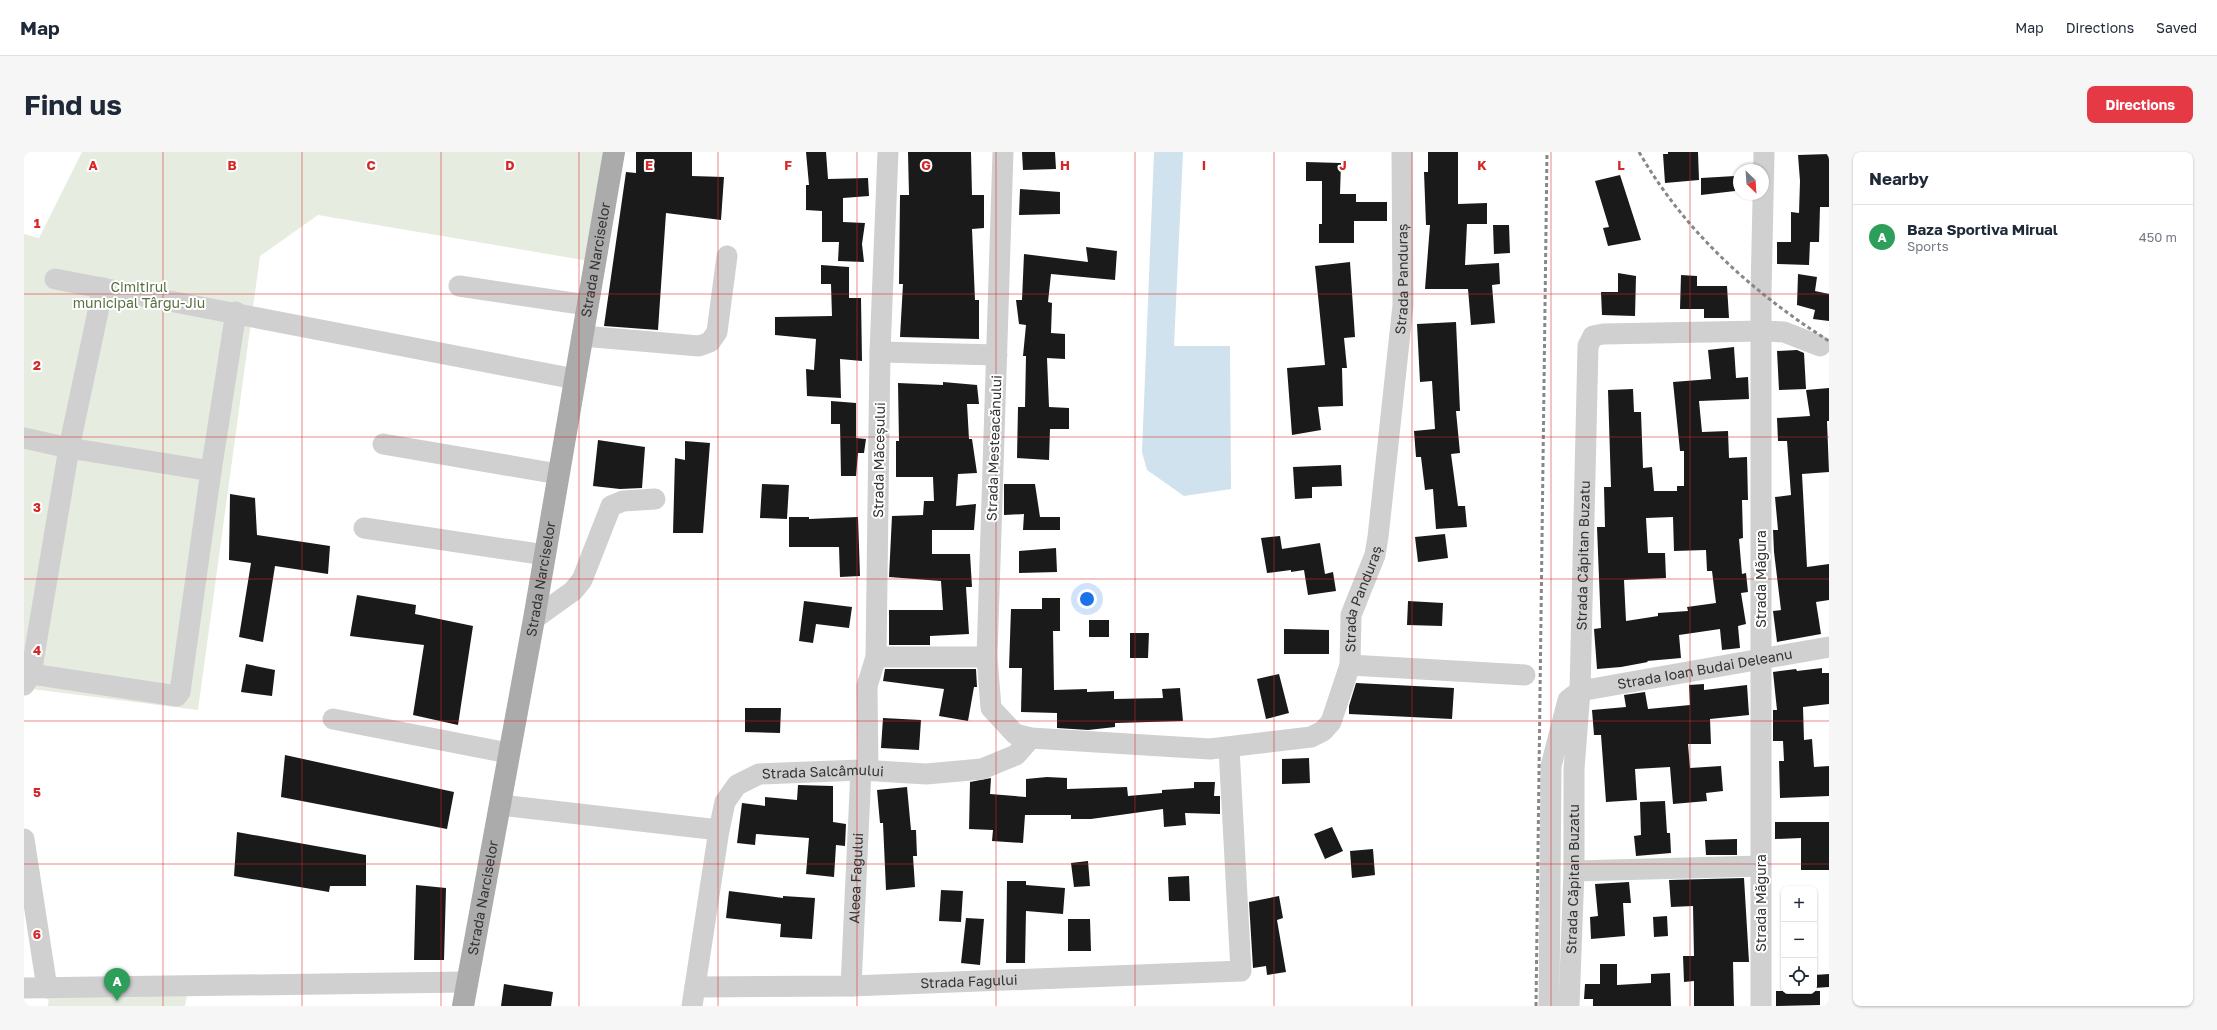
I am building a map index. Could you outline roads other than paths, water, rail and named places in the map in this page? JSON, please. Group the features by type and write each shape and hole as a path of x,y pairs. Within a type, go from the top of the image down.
{"main road":[{"name":"Strada Narciselor","path":"463,1006 466,982 482,905 508,753 534,619 614,152"}],"street":[{"name":"Strada Măceșului","path":"864,770 867,686 876,657 880,352 888,152"},
{"name":"Strada Mesteacănului","path":"1004,152 987,657 991,708 1023,736"},
{"name":"Strada Panduraș","path":"1023,736 1045,740 1210,749 1229,748 1311,737 1323,731 1331,722 1350,665 1351,615 1375,554 1389,447 1403,305 1402,152"},
{"name":"Strada Măgura","path":"1761,1006 1760,659 1764,152"},
{"path":"582,336 699,346 710,342 718,332 727,256"},
{"path":"55,279 236,312 575,379"},
{"path":"459,286 588,305"},
{"path":"103,288 69,448 26,677 177,696 180,692 211,471 236,312"},
{"name":"Strada Căpitan Buzatu","path":"1569,1006 1574,872 1574,769 1580,690 1588,346 1593,336 1603,334 1762,331 1784,332 1820,346"},
{"path":"880,352 997,355"},
{"path":"24,438 69,448 211,471"},
{"path":"383,444 558,474"},
{"path":"534,619 573,590 582,580 611,506 623,501 655,499"},
{"path":"364,528 545,555"},
{"name":"Strada Ioan Budai Deleanu","path":"1580,690 1829,648"},
{"path":"876,657 987,657"},
{"path":"1350,665 1525,676"},
{"path":"1549,1006 1551,766 1568,700 1580,690"},
{"path":"333,719 508,753"},
{"name":"Strada Salcâmului","path":"694,997 719,830 725,802 737,786 759,774 864,770 926,774 982,768 1016,755 1023,736"},
{"name":"Strada Fagului","path":"694,997 851,986 1242,971 1229,748"},
{"name":"Aleea Fagului","path":"851,986 864,770"},
{"path":"500,805 719,830"},
{"path":"24,839 47,988"},
{"path":"1574,872 1761,866"},
{"path":"24,988 466,982"}],"water":[{"path":"1154,152 1183,152 1174,346 1230,346 1231,489 1184,496 1147,470 1142,452"}],"railway":[{"path":"1536,1006 1547,152"},
{"path":"1639,152 1657,181 1677,208 1722,258 1773,302 1829,341"}],"place":[{"name":"Baza Sportiva Mirual","path":"117,1001"}],"park label":[{"name":"Cimitirul municipal Târgu-Jiu","path":"139,296"}]}
